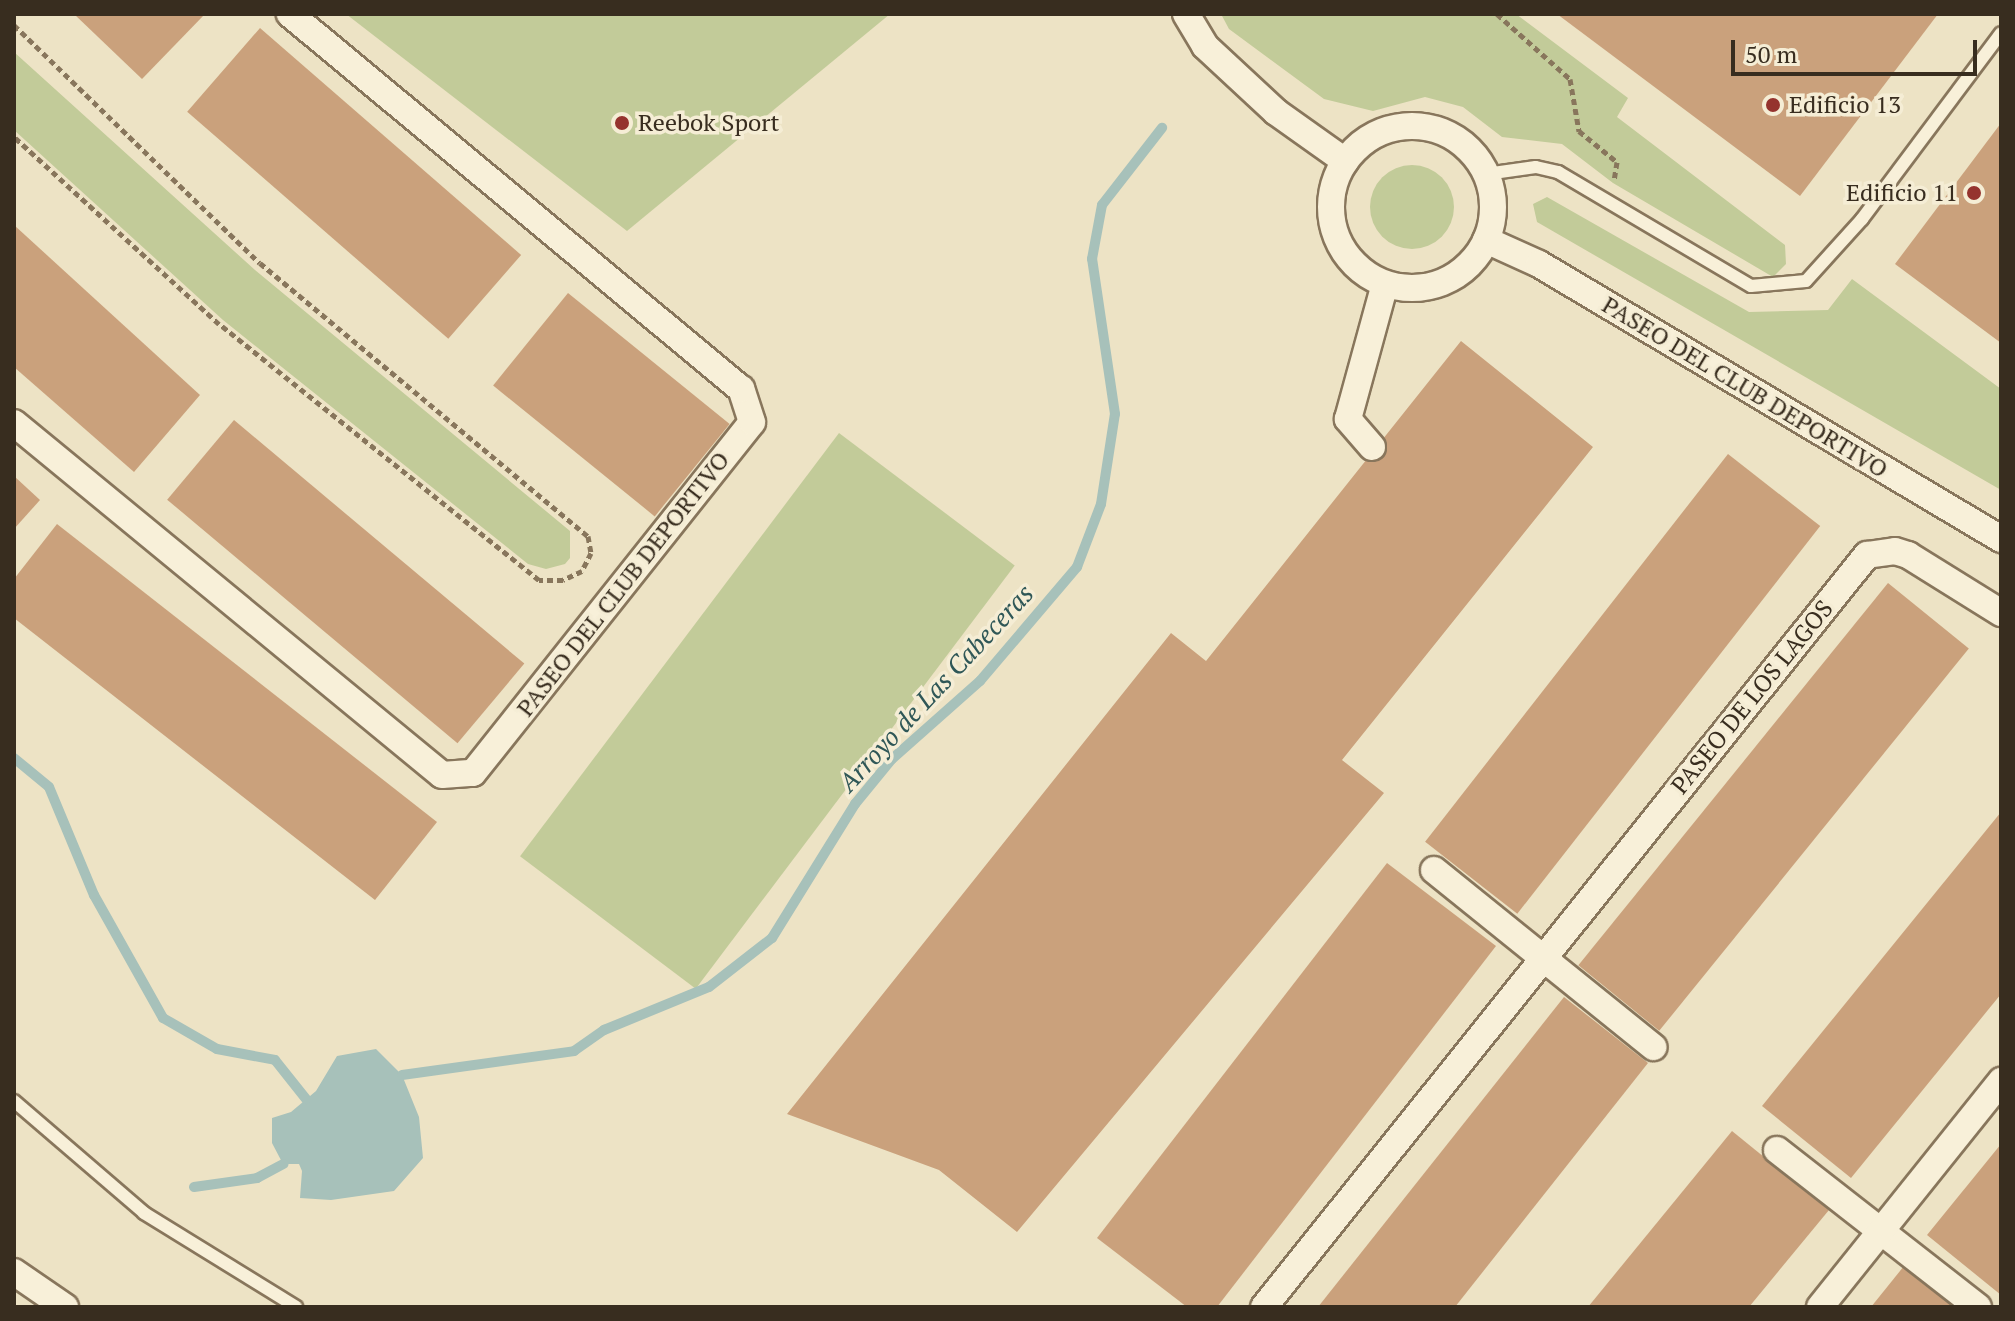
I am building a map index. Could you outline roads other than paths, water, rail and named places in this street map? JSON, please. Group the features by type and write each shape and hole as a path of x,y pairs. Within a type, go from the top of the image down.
{"street":[{"name":"PASEO DEL CLUB DEPORTIVO","path":"14,423 442,775 473,773 752,422 741,389 290,14"},
{"path":"1186,14 1205,46 1276,112 1345,161"},
{"path":"1407,126 1454,138 1486,174 1493,218 1486,240 1473,261 1433,286 1385,284 1345,255 1334,232 1334,183 1345,161 1362,143 1407,126"},
{"name":"PASEO DEL CLUB DEPORTIVO","path":"1486,240 1539,264 2001,539"},
{"path":"1372,447 1348,419 1385,284"},
{"name":"PASEO DE LOS LAGOS","path":"1264,1307 1867,555 1895,551 1908,555 2001,613"},
{"path":"1434,870 1653,1047"},
{"path":"1820,1307 2001,1081"},
{"path":"1777,1150 1978,1307"},
{"path":"14,1272 65,1307"}],"lane":[{"path":"1486,174 1536,167 1558,172 1751,286 1806,281 1862,219 2001,33"},
{"path":"14,1101 144,1213 296,1307"}],"water":[{"path":"376,1049 402,1075 419,1117 423,1158 394,1191 331,1200 300,1198 302,1171 299,1164 283,1164 272,1143 272,1118 291,1112 316,1091 337,1056"}],"waterway":[{"name":"Arroyo de Las Cabeceras","path":"402,1075 574,1051 604,1030 709,987 772,938 855,804 892,759 980,681 1077,567 1101,504 1115,414 1092,259 1102,205 1162,128"},
{"path":"14,758 49,787 94,895 163,1018 217,1049 275,1060 306,1099"},
{"path":"194,1187 257,1178 283,1164"}],"place":[{"name":"Edificio 13","path":"1773,105"},
{"name":"Reebok Sport","path":"622,123"},
{"name":"Edificio 11","path":"1974,193"}]}
